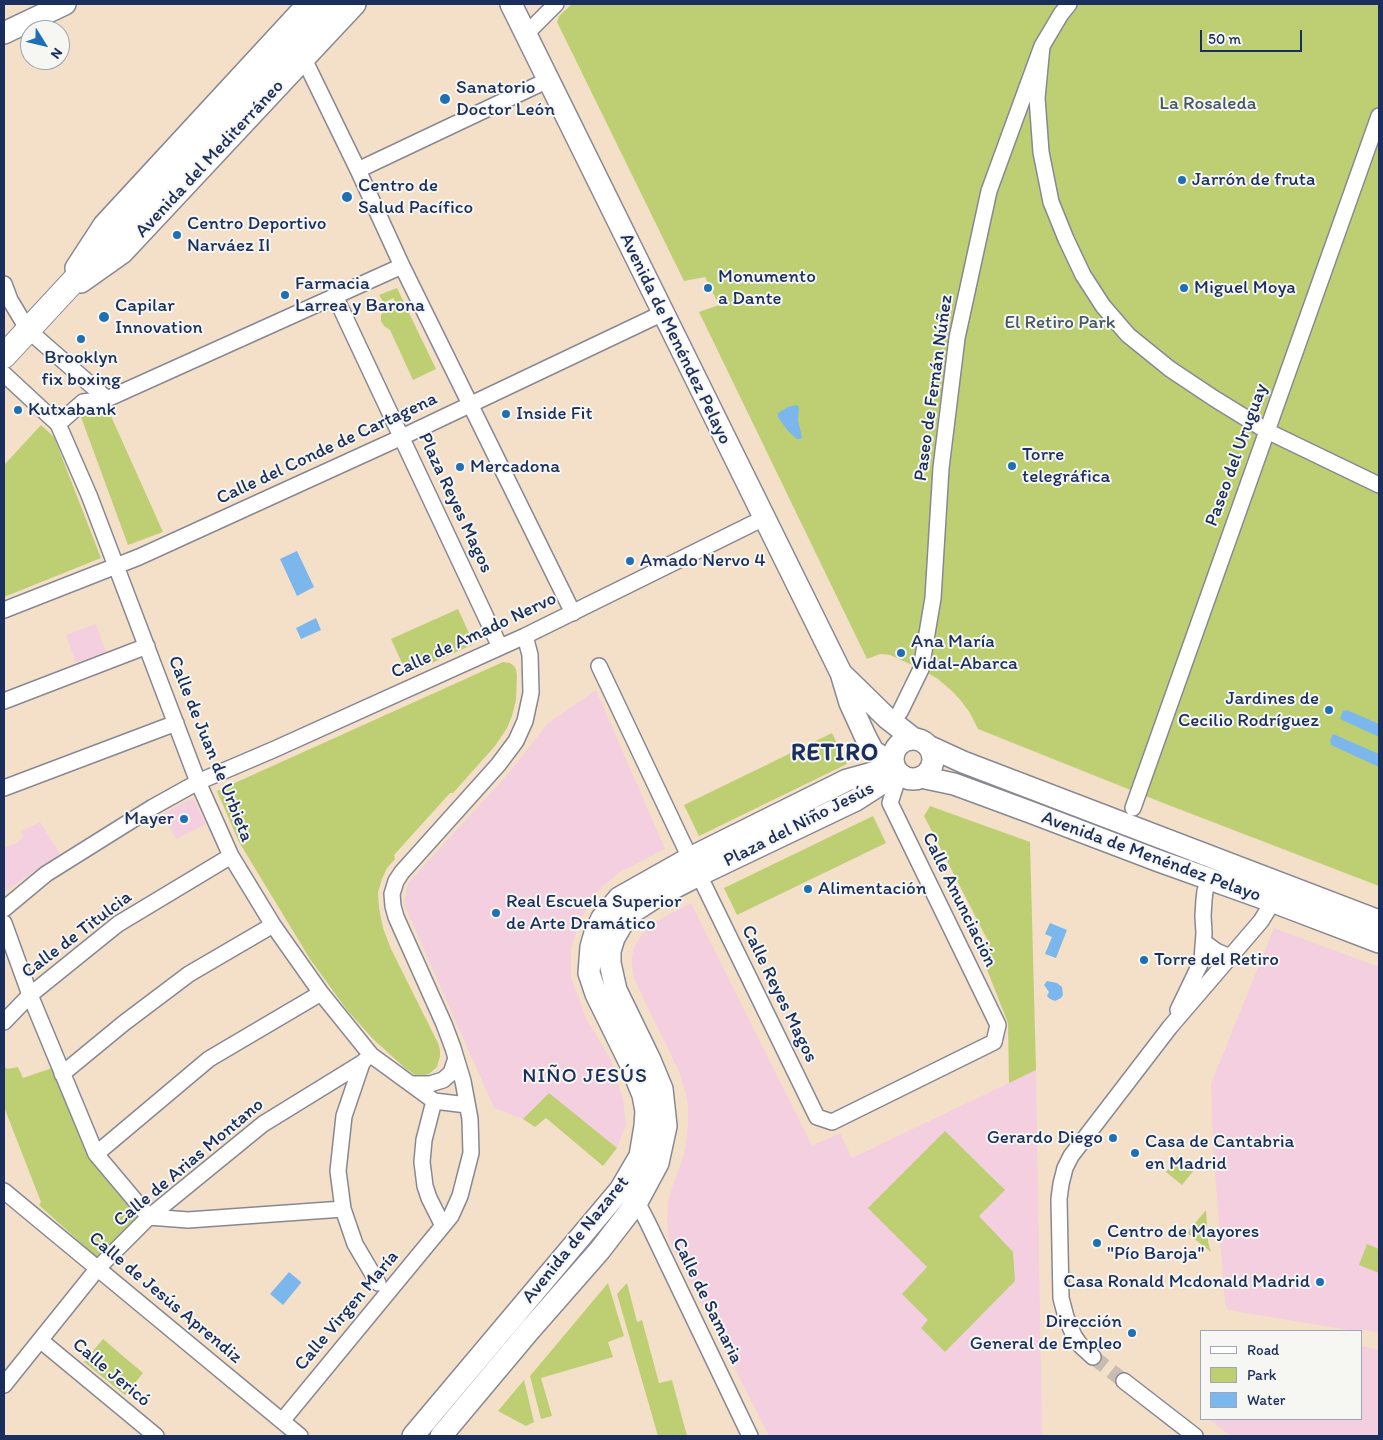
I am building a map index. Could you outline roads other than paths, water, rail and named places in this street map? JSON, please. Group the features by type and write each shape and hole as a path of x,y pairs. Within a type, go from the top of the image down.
{"main road":[{"path":"4,33 66,4"},
{"name":"Avenida del Mediterráneo","path":"54,301 104,225 308,4"},
{"name":"Avenida del Mediterráneo","path":"4,356 330,4"},
{"name":"Avenida del Mediterráneo","path":"54,301 122,253 355,4"},
{"name":"Avenida de Menéndez Pelayo","path":"511,4 841,673 850,702 873,750 896,769"},
{"name":"Avenida de Menéndez Pelayo","path":"841,673 882,714 921,743 1278,893 1379,942"},
{"path":"904,741 921,743 932,752 932,766 921,777 912,780 905,778 896,769 892,757 894,751 904,741"},
{"name":"Plaza del Niño Jesús","path":"694,866 847,780 896,769"},
{"name":"Avenida de Menéndez Pelayo","path":"921,777 954,784 1209,879 1278,893 1379,921"},
{"name":"Avenida de Nazaret","path":"413,1436 620,1190 640,1156 646,1110 643,1095 637,1078 596,994 589,973 591,947 602,918 619,898 694,866"},
{"name":"Avenida de Nazaret","path":"441,1436 600,1250 637,1202 658,1163 666,1126 662,1089 616,990 610,963 610,950 614,938 631,913 656,897 694,866"}],"street":[{"path":"526,34 556,4"},
{"name":"Paseo de Fernán Núñez","path":"900,712 921,669 933,598 941,468 958,331 989,191 1042,46 1061,14 1070,4"},
{"name":"Paseo de Fernán Núñez","path":"1042,46 1037,98 1041,152 1051,202 1082,275 1104,306 1128,335 1170,369 1214,399 1267,431 1379,485"},
{"path":"304,59 402,266 573,612"},
{"path":"358,170 548,80"},
{"name":"Paseo del Uruguay","path":"1133,808 1379,116"},
{"path":"58,424 83,402 107,399 402,266"},
{"path":"4,284 10,300 28,330 107,399"},
{"name":"Plaza Reyes Magos","path":"335,296 500,647"},
{"name":"Calle del Conde de Cartagena","path":"4,610 139,557 471,405 663,313"},
{"name":"Calle de Juan de Urbieta","path":"4,374 58,424 117,566 198,782 231,856 273,925 367,1059 411,1084 434,1101 467,1105"},
{"name":"Calle de Amado Nervo","path":"4,909 46,874 198,782 525,636 764,518"},
{"name":"Calle Virgen María","path":"282,1421 451,1216 460,1196 471,1153 471,1134 463,1081 444,1024 396,917 392,894 396,881 402,872 498,765 516,741 525,721 531,693 530,656 525,636"},
{"path":"4,701 147,646"},
{"name":"Calle Reyes Magos","path":"599,666 817,1118 832,1122"},
{"path":"4,788 176,723"},
{"name":"Calle Anunciación","path":"832,1122 994,1042 998,1024 890,803 896,769"},
{"name":"Calle de Titulcia","path":"4,1022 30,995 118,924 231,856"},
{"path":"1170,1027 1202,960 1204,900 1209,879"},
{"path":"1093,1357 1081,1346 1074,1336 1061,1298 1059,1199 1065,1168 1071,1156 1170,1027 1261,921 1278,893"},
{"path":"4,923 30,995 96,1154 149,1217 188,1220 343,1209"},
{"path":"62,1074 124,1023 189,974 273,925"},
{"path":"1204,942 1216,952 1230,956"},
{"path":"96,1154 209,1059 321,993"},
{"path":"411,1084 430,1084 442,1080 451,1073 456,1058"},
{"path":"367,1059 344,1116 338,1171 343,1209 356,1244 378,1283"},
{"name":"Calle de Arias Montano","path":"4,1385 98,1268 149,1217 263,1124 367,1059"},
{"path":"434,1101 424,1140 422,1162 425,1186 443,1226"},
{"name":"Calle de Samaria","path":"620,1190 637,1202 750,1436"},
{"name":"Calle de Jesús Aprendiz","path":"4,1191 300,1436"},
{"path":"176,1195 177,1210 188,1220"},
{"name":"Calle Jericó","path":"40,1340 156,1436"},
{"path":"1124,1381 1195,1436"}],"water":[{"path":"797,405 799,408 798,420 801,439 797,439 788,431 778,417 778,413 788,407"},
{"path":"297,551 314,587 297,596 280,559"},
{"path":"316,618 321,630 301,639 296,628"},
{"path":"1347,710 1379,724 1379,737 1340,719 1343,711"},
{"path":"1333,734 1379,754 1379,767 1331,745 1330,741"},
{"path":"1050,923 1067,930 1056,958 1045,954 1052,937 1045,934"},
{"path":"1047,981 1057,983 1062,987 1063,995 1061,998 1055,1001 1047,996 1049,992 1044,985"},
{"path":"289,1272 301,1283 283,1305 270,1294"}],"tunnel":[{"path":"1093,1357 1124,1381"}],"place":[{"name":"Sanatorio Doctor León","path":"445,99"},
{"name":"Jarrón de fruta","path":"1182,180"},
{"name":"Centro de Salud Pacífico","path":"347,197"},
{"name":"Centro Deportivo Narváez II","path":"177,235"},
{"name":"Monumento a Dante","path":"708,288"},
{"name":"Miguel Moya","path":"1184,288"},
{"name":"Farmacia Larrea y Barona","path":"285,295"},
{"name":"Capilar Innovation","path":"104,317"},
{"name":"Brooklyn fix boxing","path":"81,339"},
{"name":"Kutxabank","path":"18,410"},
{"name":"Inside Fit","path":"506,414"},
{"name":"Torre telegráfica","path":"1012,466"},
{"name":"Mercadona","path":"460,467"},
{"name":"Amado Nervo 4","path":"630,561"},
{"name":"Ana María Vidal-Abarca","path":"901,653"},
{"name":"Jardines de Cecilio Rodríguez","path":"1329,710"},
{"name":"Mayer","path":"184,819"},
{"name":"Alimentación","path":"808,889"},
{"name":"Real Escuela Superior de Arte Dramático","path":"496,913"},
{"name":"Torre del Retiro","path":"1144,960"},
{"name":"Gerardo Diego","path":"1113,1138"},
{"name":"Casa de Cantabria en Madrid","path":"1135,1153"},
{"name":"Centro de Mayores \"Pío Baroja\"","path":"1097,1243"},
{"name":"Casa Ronald Mcdonald Madrid","path":"1320,1282"},
{"name":"Dirección General de Empleo","path":"1132,1333"}],"district":[{"name":"RETIRO","path":"835,754"},
{"name":"NIÑO JESÚS","path":"585,1077"}],"park label":[{"name":"La Rosaleda","path":"1208,104"},
{"name":"El Retiro Park","path":"1060,323"}]}
